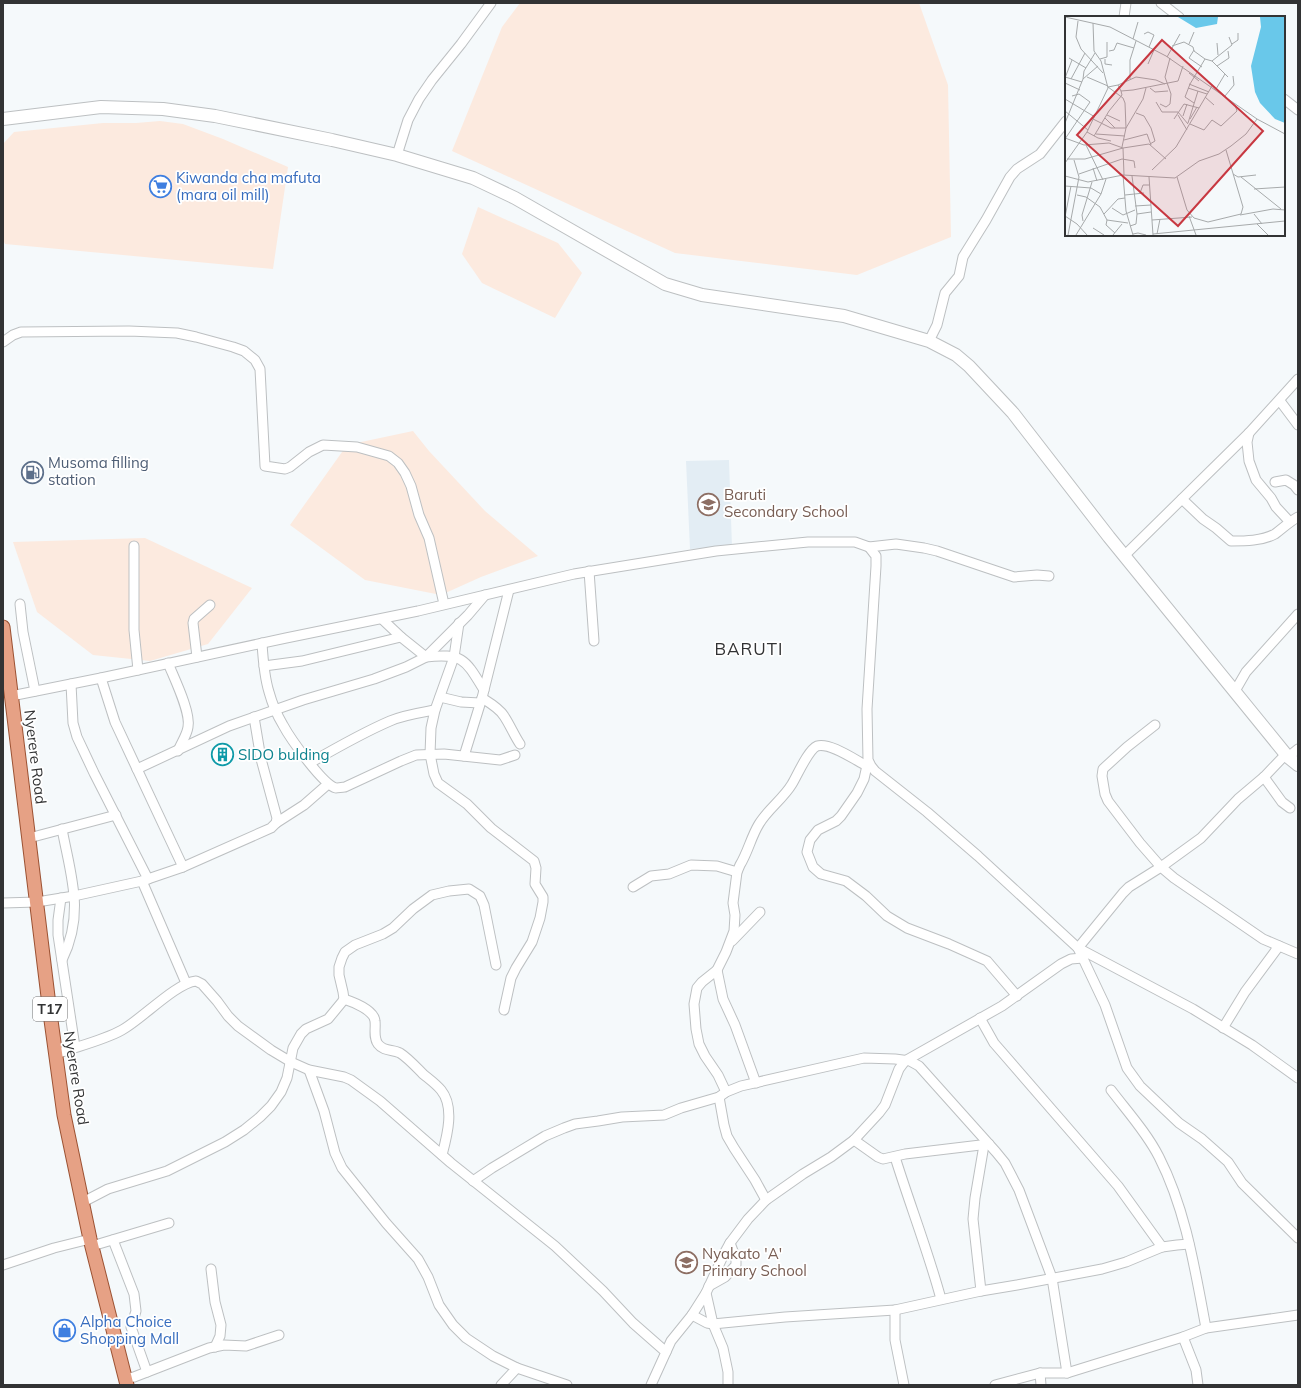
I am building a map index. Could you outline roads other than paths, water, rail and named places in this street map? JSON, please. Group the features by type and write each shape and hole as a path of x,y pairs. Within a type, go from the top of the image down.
{"main road":[{"name":"Nyerere Road","path":"3,627 4,646 64,1115 91,1242 126,1382"}],"street":[{"path":"397,155 408,120 419,99 491,3"},
{"path":"1124,16 1126,3"},
{"path":"1161,3 1178,16"},
{"path":"1285,99 1298,110"},
{"path":"3,119 101,107 163,109 215,116 397,155 473,178 515,198 665,284 702,295 844,316 929,341 956,355 969,366 1013,413 1286,756 1298,765"},
{"path":"929,341 937,324 945,293 959,276 963,257 1010,177 1017,169 1040,154 1065,122"},
{"path":"3,342 13,335 21,332 152,332 177,333 233,346 244,351 255,360 260,369 265,466 285,469 290,467 309,452 323,445 357,447 389,456 405,473 411,486 419,515 429,538 444,604"},
{"path":"1125,555 1248,433 1298,380"},
{"path":"1280,400 1298,426"},
{"path":"1182,499 1203,519 1231,541 1264,539 1276,533 1294,519 1276,507 1271,498 1256,480 1249,461 1247,442 1248,433"},
{"path":"1275,482 1286,480 1294,485 1298,490"},
{"path":"11,696 418,612 444,604 589,571 689,554 808,542 855,542 869,547 896,544 924,548 1014,577 1036,575 1049,576"},
{"path":"134,546 134,630 138,670"},
{"path":"869,547 876,556 868,691 868,763 864,779 857,793 841,816 836,821 818,830 810,840 807,852 809,860 813,867 821,874 846,880 887,916 901,925 919,934 950,944 988,961 1017,996"},
{"path":"589,571 594,640"},
{"path":"464,756 482,697 509,590"},
{"path":"137,770 204,737 254,717 374,679 406,667 426,657 485,595"},
{"path":"20,604 24,639 35,691"},
{"path":"197,657 193,623 194,619 210,605"},
{"path":"1235,691 1246,672 1298,614"},
{"path":"382,619 401,637 426,657 444,655 460,659 464,662 482,697 504,715 520,744"},
{"path":"459,623 454,657 435,710 431,728 430,754 434,774 438,783 467,804 502,838 534,861 536,868 535,884 543,897 537,930 532,942 511,978 504,1010"},
{"path":"264,666 302,661 401,637"},
{"path":"262,643 268,690 275,710 284,727 310,763 328,784 336,788 345,787 416,755 430,754 464,756 500,760 515,755"},
{"path":"168,663 186,710 188,720 188,728 178,750"},
{"path":"102,678 115,722 183,867"},
{"path":"71,684 73,723 77,737 116,815 145,880 186,983"},
{"path":"440,697 461,702 482,697"},
{"path":"310,763 341,745 391,721 414,714 435,710"},
{"path":"254,717 264,772 277,818 276,823"},
{"path":"1155,725 1127,747 1103,769 1102,776 1105,794 1108,801 1140,843 1161,867 1174,878 1263,940 1298,954"},
{"path":"766,1200 727,1136 724,1126 723,1094 718,1075 699,1044 694,1004 697,988 717,970 731,942 734,931 734,903 737,872 760,822 784,796 799,768 817,746 827,746 868,763 875,771 939,822 978,856 1078,948 1224,1028 1252,1045 1298,1078"},
{"path":"1078,948 1123,893 1201,838 1238,799 1264,778 1286,756 1298,749"},
{"path":"1264,778 1282,802 1290,808"},
{"path":"3,903 37,902 74,896 145,880 183,867 272,828 276,823 304,805 328,784"},
{"path":"29,838 116,815"},
{"path":"62,829 74,896 74,921 72,934 62,960"},
{"path":"633,888 651,876 669,874 691,865 717,866 737,872"},
{"path":"83,1202 108,1189 167,1171 225,1142 244,1130 271,1106 281,1092 287,1078 293,1048 300,1034 306,1029 328,1019 344,999 339,975 339,967 345,952 355,945 383,934 393,928 428,897 441,892 469,889 480,896 484,905 496,965"},
{"path":"61,898 58,920 58,935 75,1047"},
{"path":"731,942 760,912"},
{"path":"1224,1028 1245,992 1279,946"},
{"path":"1078,948 1105,1005 1127,1068 1140,1086 1178,1123 1202,1140 1228,1162 1242,1182 1298,1238"},
{"path":"651,1385 671,1341 692,1315 708,1290 730,1243 748,1219 766,1200 854,1140 886,1105 899,1069 905,1060 1002,1006 1061,964 1070,959 1083,958"},
{"path":"717,970 723,999 735,1025 756,1083"},
{"path":"56,1054 123,1029 186,983 196,981 202,984 238,1026 266,1046 291,1062 309,1070 334,1074 351,1080 380,1101 473,1181 555,1246 666,1352"},
{"path":"344,999 357,1004 373,1015 375,1020 375,1040 378,1045 382,1048 402,1054 442,1091 448,1104 448,1130 442,1155"},
{"path":"980,1018 999,1049 1118,1186 1162,1247"},
{"path":"473,1181 545,1136 575,1124 664,1115 741,1086 864,1058 886,1058 905,1060 915,1063 1005,1163 1019,1190 1052,1278 1067,1373"},
{"path":"309,1070 324,1111 335,1153 342,1168 418,1259 428,1277 439,1306 453,1325 466,1338 477,1346 517,1368 567,1385"},
{"path":"1111,1090 1159,1156 1178,1201 1189,1244 1206,1328"},
{"path":"854,1140 883,1159 905,1154 987,1144"},
{"path":"981,1291 973,1219 975,1198 987,1144"},
{"path":"895,1157 933,1268 941,1299"},
{"path":"3,1265 48,1250 91,1242 113,1240 169,1224"},
{"path":"113,1240 134,1294 136,1311 131,1327 147,1372"},
{"path":"708,1290 725,1277 736,1265 736,1259 730,1243"},
{"path":"692,1315 699,1320 713,1324 785,1317 895,1310 981,1291 1102,1269 1126,1262 1162,1247 1177,1244 1189,1244"},
{"path":"211,1269 215,1302 221,1325 220,1336 215,1347"},
{"path":"708,1290 713,1324 723,1348 728,1372 728,1385"},
{"path":"895,1310 895,1340 904,1385"},
{"path":"995,1385 1040,1372 1067,1373 1183,1337 1206,1328 1298,1315"},
{"path":"126,1382 199,1351 224,1345 246,1346 279,1335"},
{"path":"1183,1337 1196,1370 1198,1385"},
{"path":"501,1385 517,1368"},
{"path":"1040,1372 1041,1385"}],"place":[{"name":"Kiwanda cha mafuta (mara oil mill)","path":"161,187"},
{"name":"Musoma filling station","path":"32,472"},
{"name":"Baruti Secondary School","path":"709,504"},
{"name":"SIDO bulding","path":"223,755"},
{"name":"Nyakato 'A' Primary School","path":"686,1263"},
{"name":"Alpha Choice Shopping Mall","path":"65,1331"}],"district":[{"name":"BARUTI","path":"749,649"}]}
